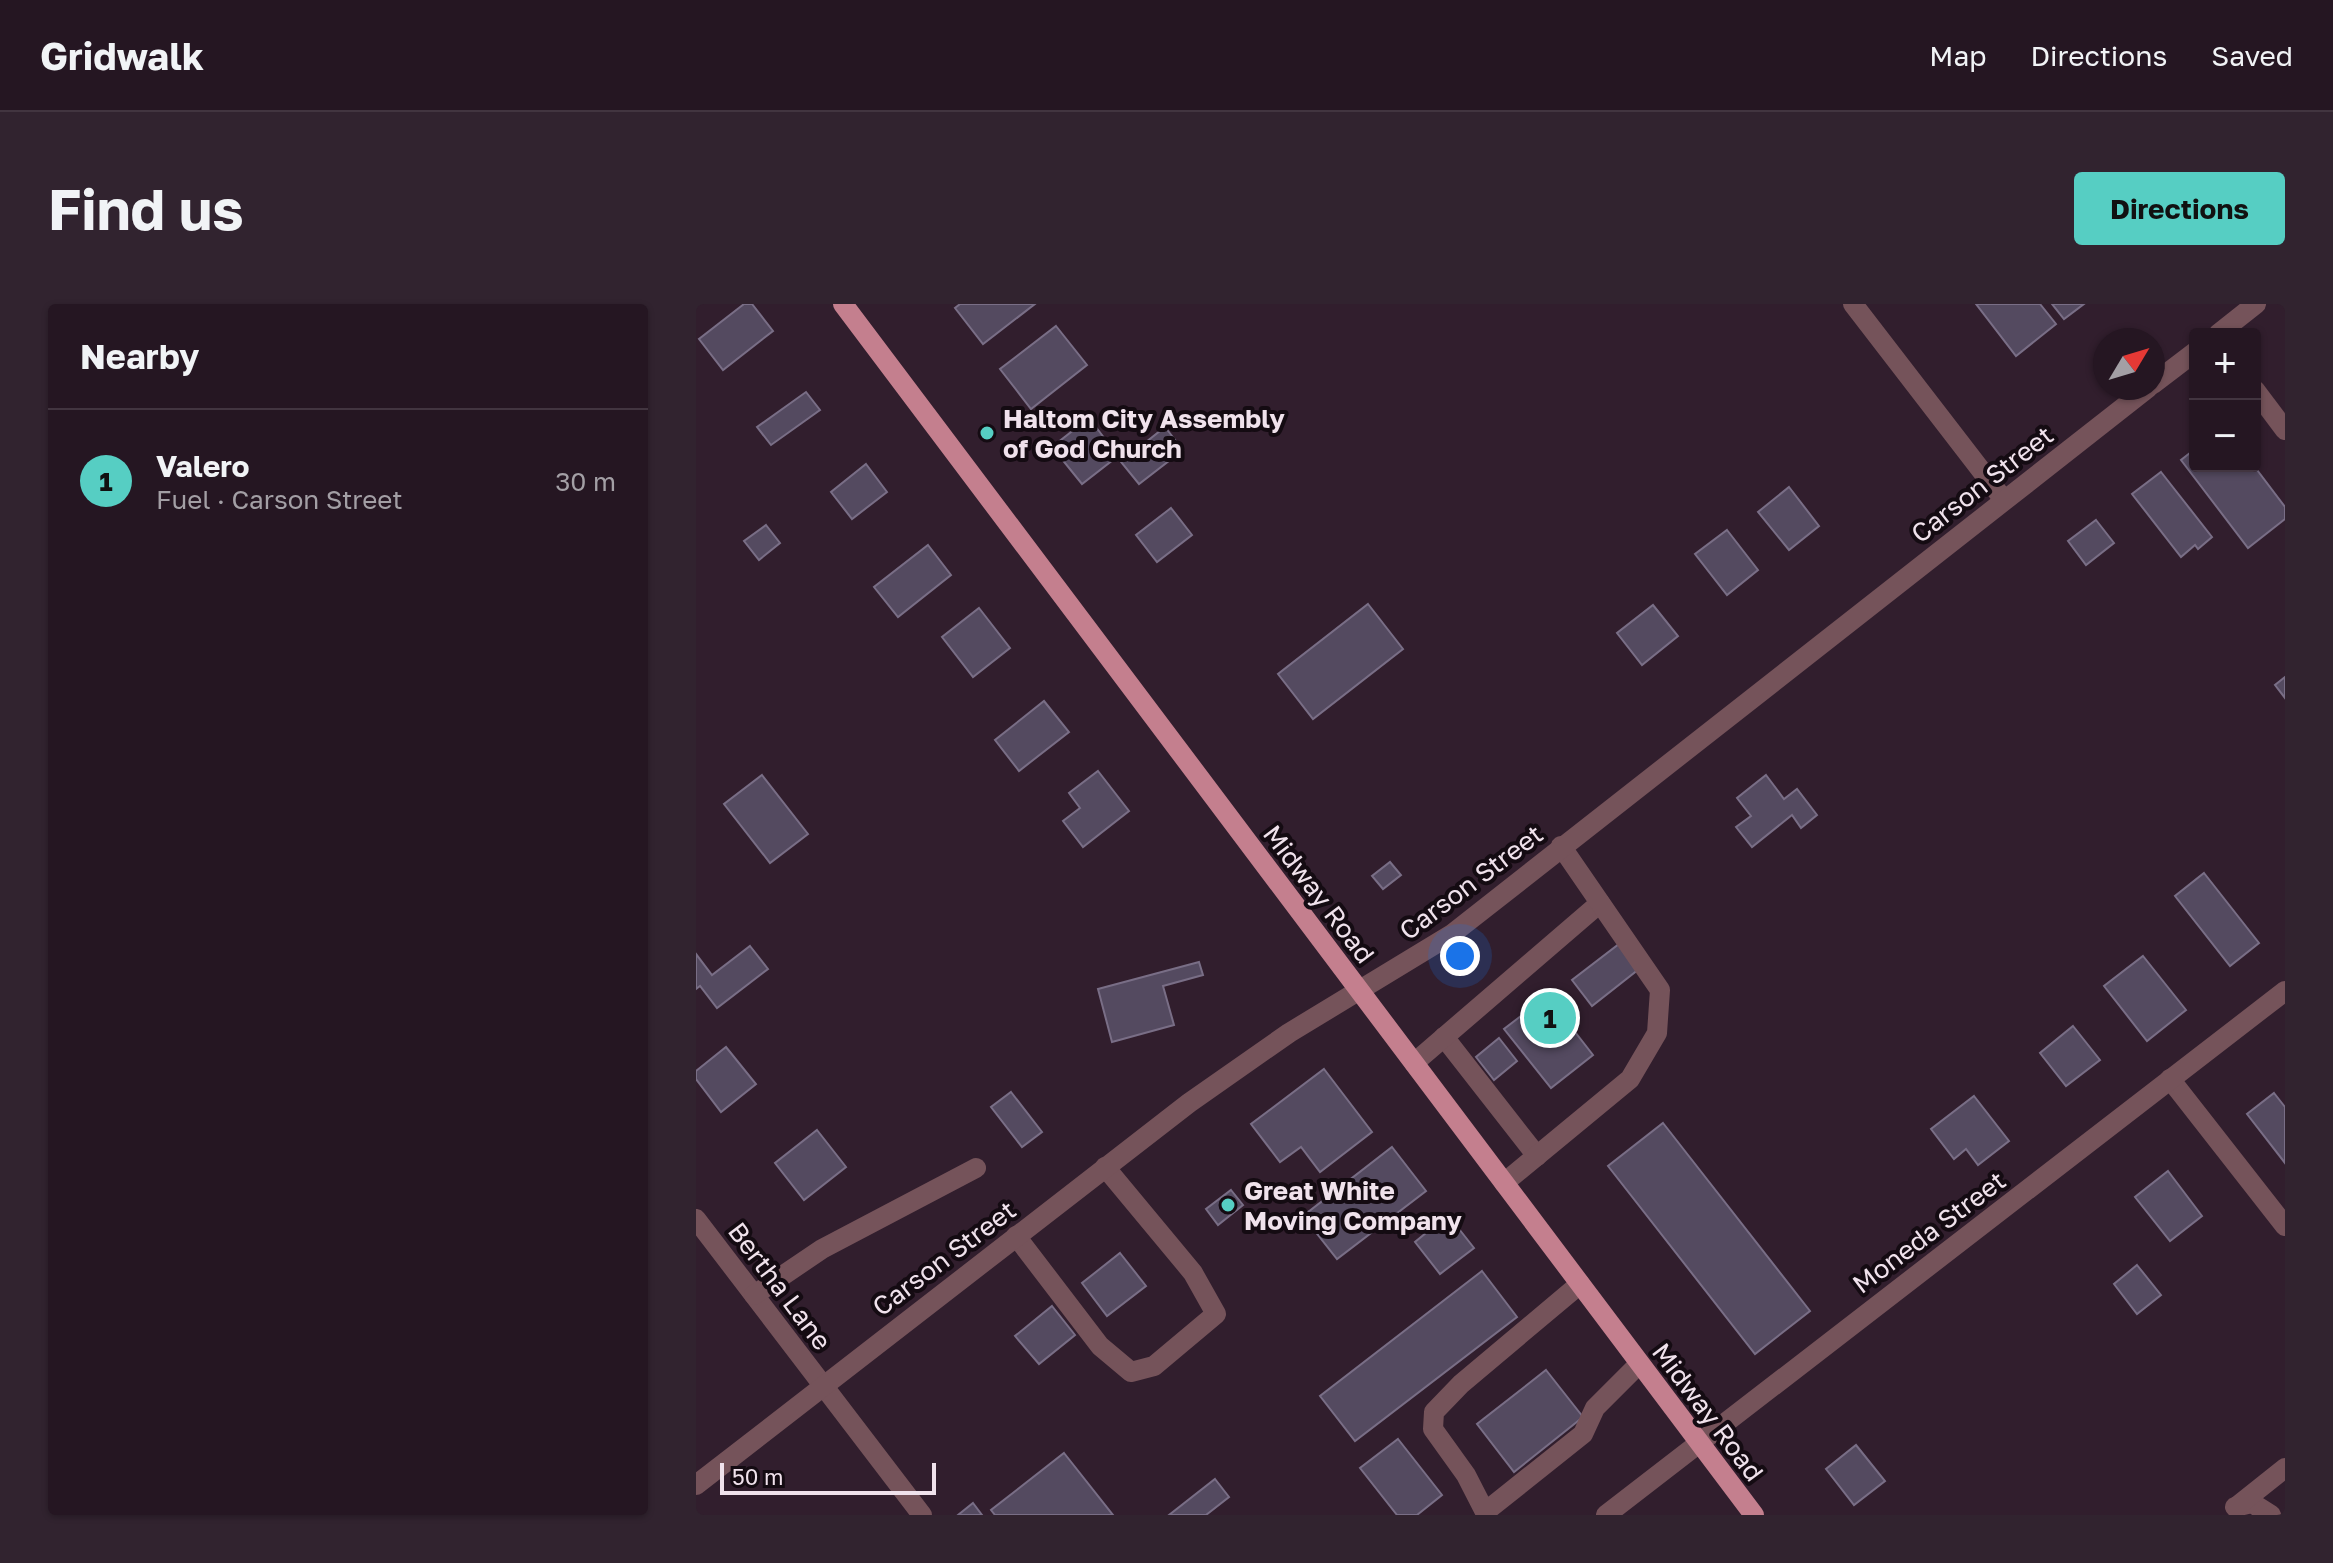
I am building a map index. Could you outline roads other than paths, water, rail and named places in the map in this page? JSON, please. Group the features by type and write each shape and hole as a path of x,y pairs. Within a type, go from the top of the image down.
{"main road":[{"name":"Midway Road","path":"843,304 1754,1515"}],"street":[{"path":"1853,304 2004,500"},
{"path":"2226,328 2256,304"},
{"path":"2165,375 2189,357"},
{"path":"2261,398 2285,430"},
{"name":"Carson Street","path":"696,1485 1189,1103 1289,1033 1452,934 2133,400"},
{"path":"1504,1183 1630,1079 1657,1033 1660,990 1561,846"},
{"path":"1414,1063 1600,903"},
{"name":"Moneda Street","path":"1606,1515 2285,991"},
{"path":"1444,1037 1537,1156"},
{"path":"2170,1079 2285,1226"},
{"path":"1016,1236 1100,1346 1131,1372 1154,1366 1216,1314 1193,1273 1105,1167"},
{"path":"754,1295 822,1249 976,1168"},
{"name":"Bertha Lane","path":"696,1219 922,1515"},
{"path":"1580,1284 1461,1384 1434,1412 1433,1429 1466,1475 1486,1514 1583,1434 1595,1408 1639,1364"},
{"path":"2230,1511 2285,1468"},
{"path":"2230,1511 2252,1503 2271,1515"}],"place":[{"name":"Haltom City Assembly of God Church","path":"987,433"},
{"name":"Valero","path":"1550,1018"},
{"name":"Great White Moving Company","path":"1228,1205"}]}
